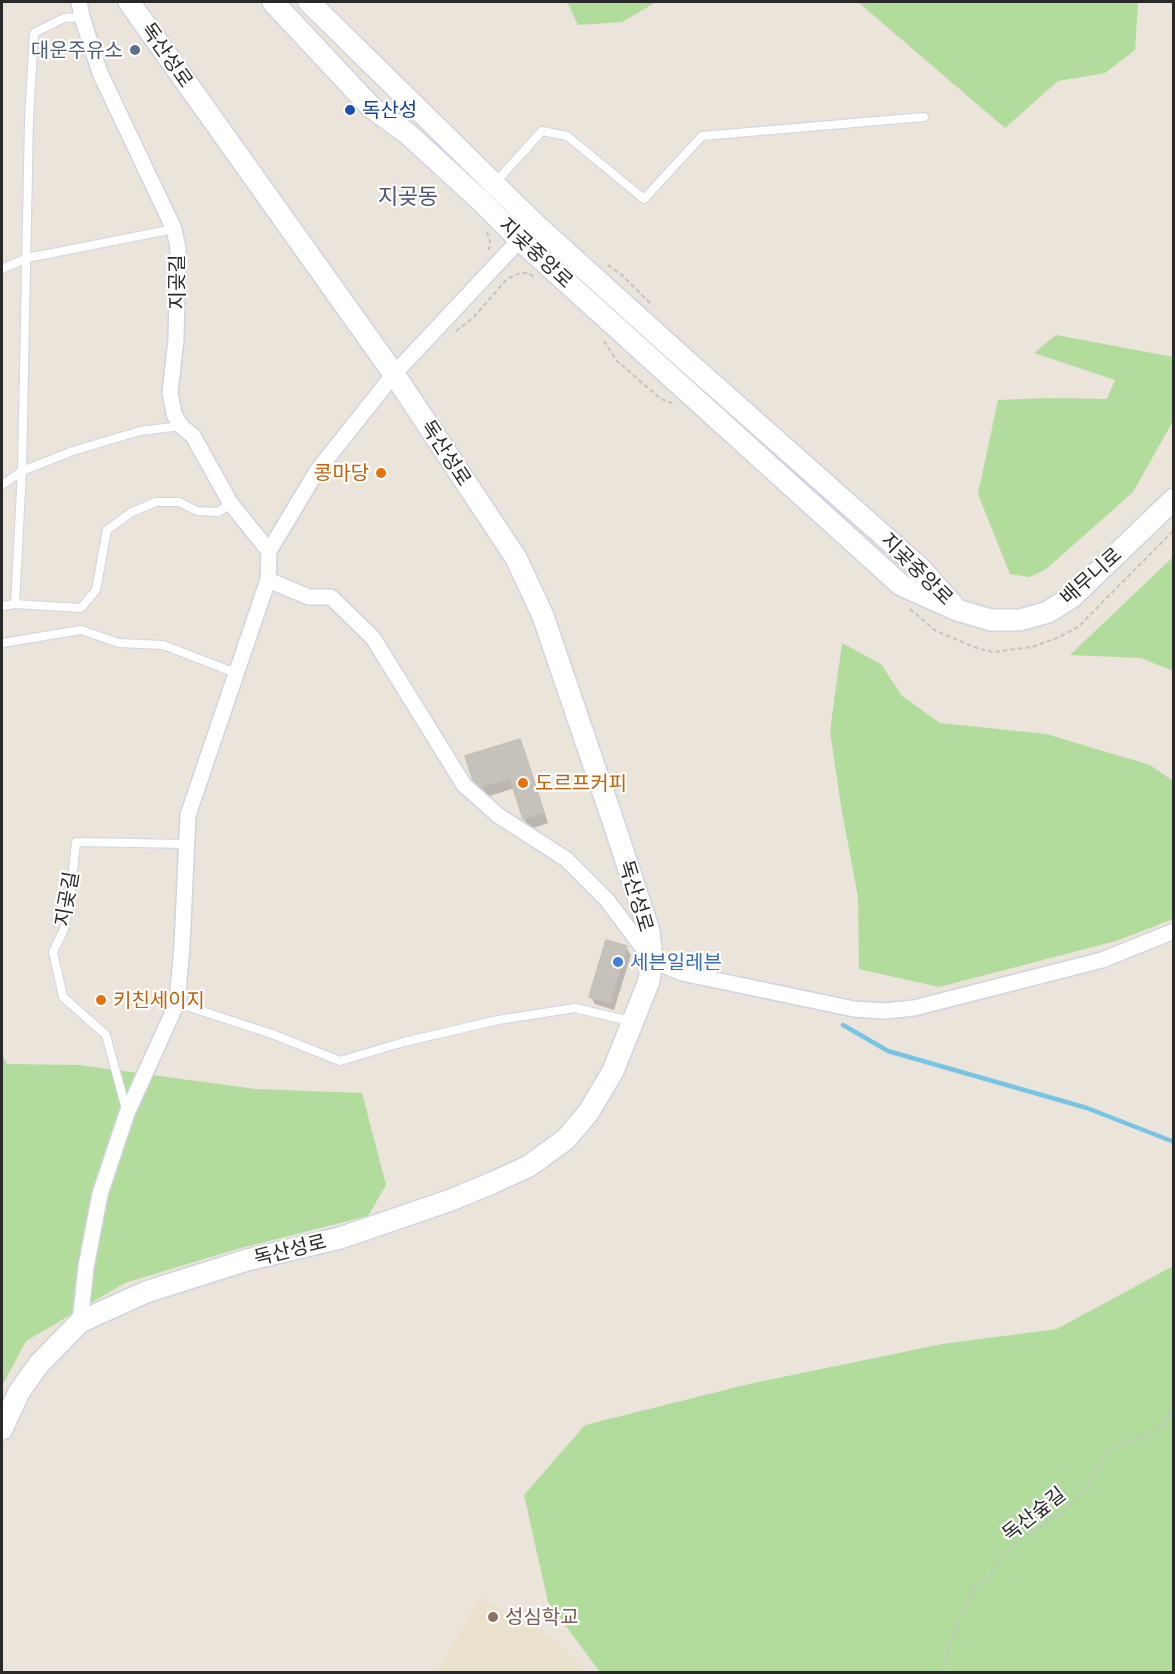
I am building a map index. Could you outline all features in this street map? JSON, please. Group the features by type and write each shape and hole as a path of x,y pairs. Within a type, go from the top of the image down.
{"street":[{"name":"독산성로","path":"2,1429 19,1392 39,1364 80,1322 146,1292 248,1260 340,1238 451,1200 529,1166 566,1139 588,1113 613,1071 634,1022 649,981 652,960 649,931 543,616 516,558 394,374 129,2"},
{"name":"지곶중앙로","path":"273,2 371,107 408,134 520,240 901,585 957,610"},
{"name":"지곶중앙로","path":"309,2 535,224 920,568 957,610"},
{"name":"지곶길","path":"80,9 100,73 174,229 178,248 176,340 170,392 174,414 181,426 193,436 231,504 269,551"},
{"path":"80,1322 86,1268 100,1194 127,1113 177,1003 188,815 268,580 269,551 317,471 394,374 535,224"},
{"name":"배무니로","path":"957,610 991,620 1020,620 1048,612 1072,597 1173,499"},
{"name":"독산성로","path":"268,580 309,597 331,597 373,638 464,785 499,816 566,860 607,900 652,960"},
{"path":"652,960 682,973 854,1009 885,1011 914,1008 1102,960 1173,931"}],"lane":[{"path":"15,604 22,471 33,33 80,9"},
{"path":"480,200 542,131 567,136 644,200 702,136 924,117"},
{"path":"2,269 27,258 174,229"},
{"path":"2,485 22,471 73,451 140,431 181,426"},
{"path":"2,606 15,604 81,608 96,590 107,530 132,512 156,502 179,502 197,511 218,512 231,504"},
{"path":"2,643 81,630 119,643 162,645 236,673"},
{"name":"지곶길","path":"127,1113 106,1035 63,997 53,952 64,929 70,900 76,842 185,844"},
{"path":"177,1003 272,1034 340,1061 404,1042 498,1020 576,1008 634,1022"}],"path":[{"path":"484,227 490,241 488,254"},
{"path":"453,333 472,319 513,275 528,273 539,280"},
{"name":"독산숲길","path":"941,1672 946,1661 949,1643 975,1587 989,1578 1000,1560 1014,1544 1063,1512 1077,1498 1090,1484 1104,1456 1113,1446 1161,1429 1173,1404"}],"shaded area":[{"name":"성심학교","path":"481,1597 551,1637 587,1672 437,1672"}],"green space":[{"path":"567,2 656,2 622,22 578,25"},
{"path":"858,2 1138,2 1135,50 1105,73 1058,81 1005,128"},
{"path":"1056,335 1173,357 1173,421 1133,492 1046,569 1029,577 1010,574 978,494 998,400 1107,399 1115,380 1034,353"},
{"path":"1173,557 1173,671 1141,658 1070,655"},
{"path":"842,643 881,664 902,696 940,723 1046,734 1150,765 1173,781 1173,919 1116,941 939,987 859,969 858,897 830,731"},
{"path":"2,1054 7,1064 79,1065 255,1089 362,1093 386,1185 368,1216 237,1249 125,1283 26,1341 2,1386"},
{"path":"1173,1266 1173,1672 600,1672 548,1602 524,1495 585,1425 749,1384 942,1344 1057,1329"}],"building":[{"name":"도르프커피","path":"520,739 544,813 523,819 510,778 476,789 465,756"},
{"path":"606,940 627,946 610,1003 589,997"}],"waterway":[{"path":"843,1025 888,1051 1087,1108 1174,1142"}],"place":[{"name":"대운주유소","path":"135,50"},
{"name":"독산성","path":"350,110"},
{"name":"콩마당","path":"381,473"},
{"name":"도르프커피","path":"523,783"},
{"name":"세븐일레븐","path":"618,962"},
{"name":"키친세이지","path":"101,1000"},
{"name":"성심학교","path":"493,1617"}],"district":[{"name":"지곶동","path":"408,197"}]}
